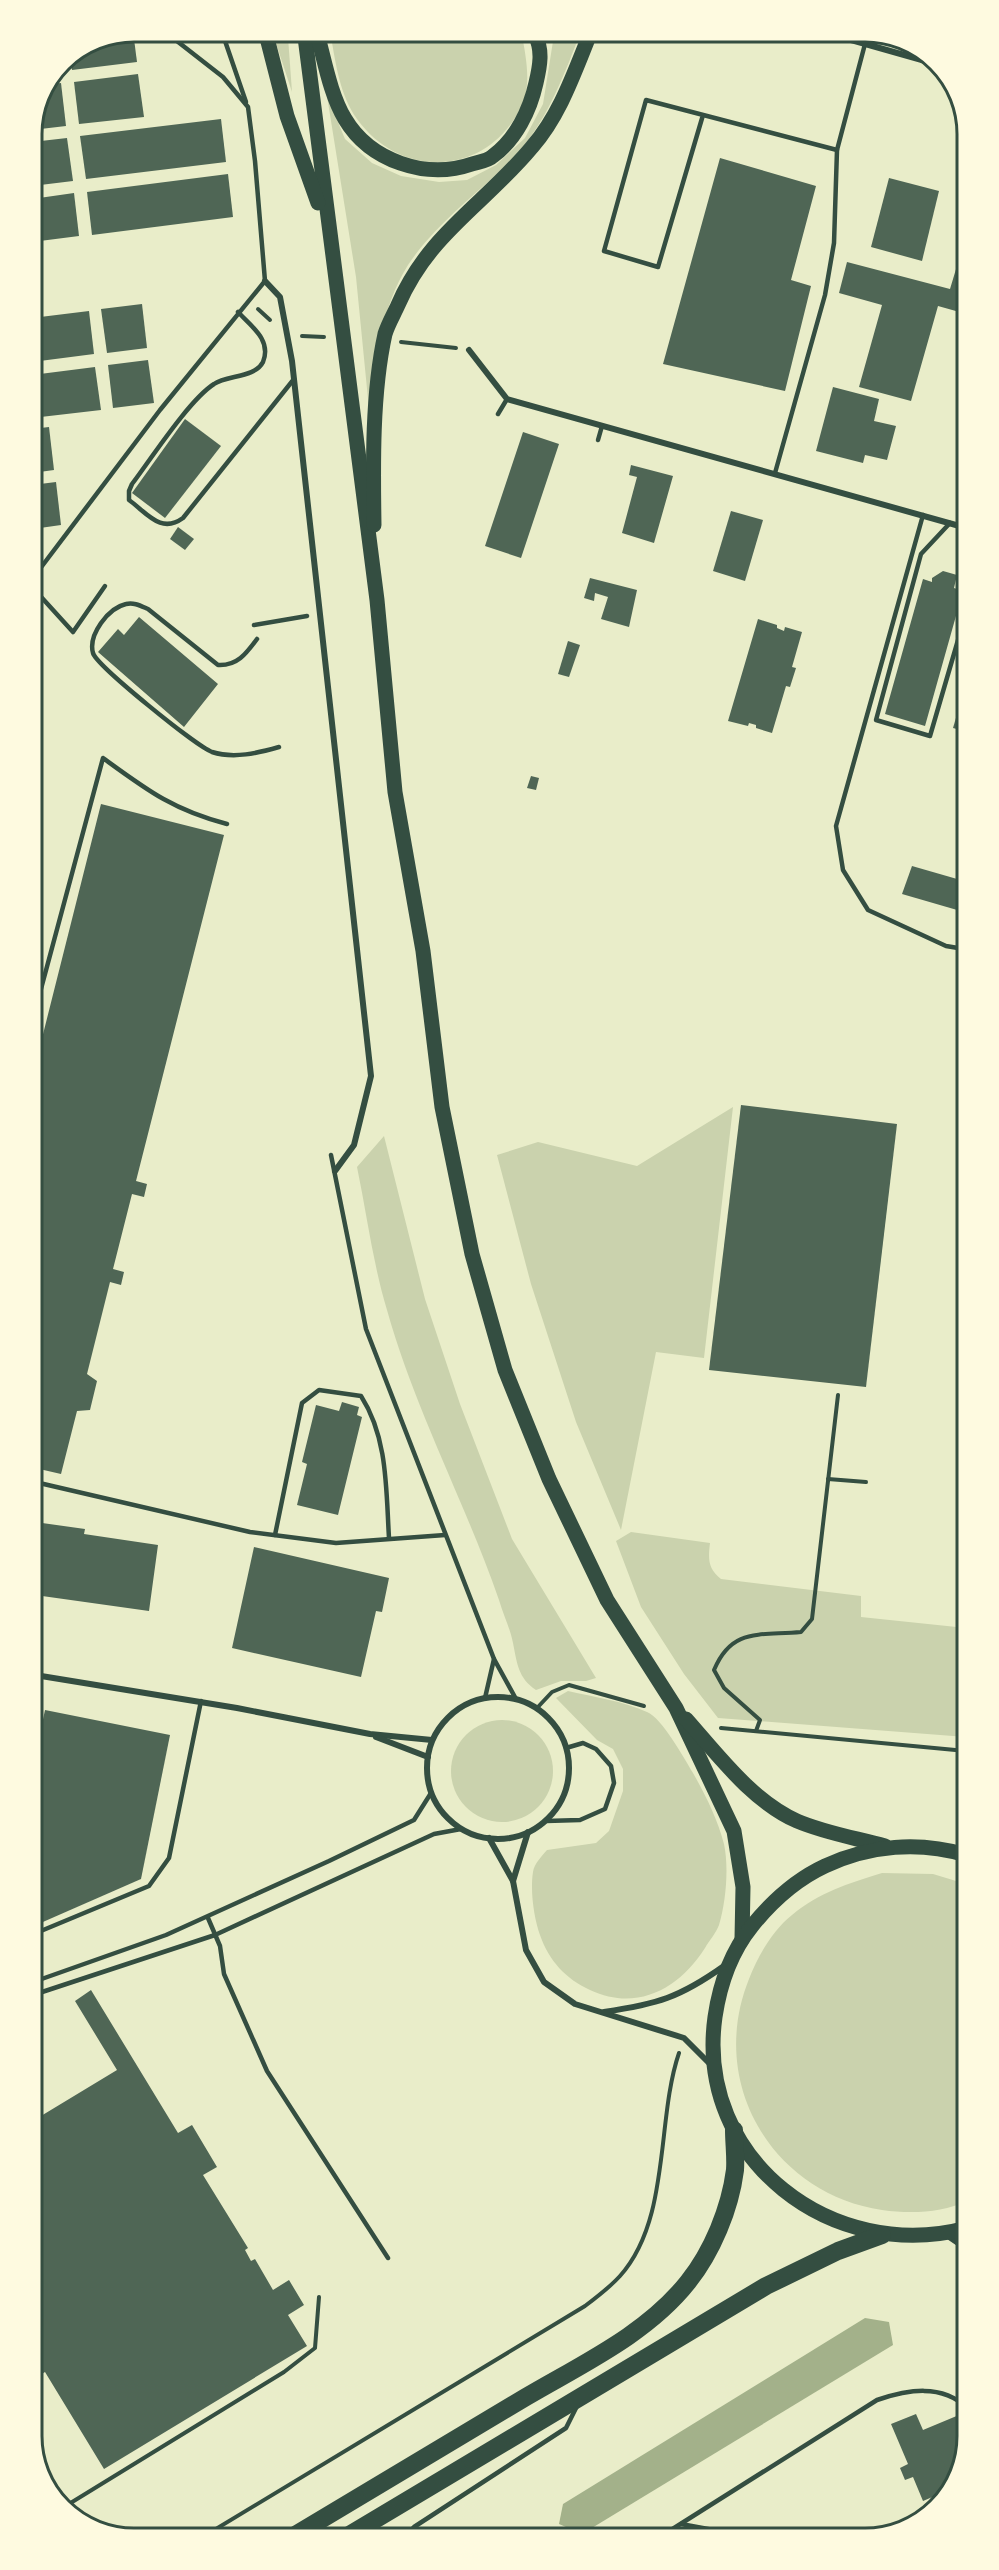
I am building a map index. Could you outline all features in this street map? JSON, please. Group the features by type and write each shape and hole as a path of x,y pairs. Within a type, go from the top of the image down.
{"highway":[{"path":"307,2528 601,2353 661,2313 688,2282 704,2259 718,2227 730,2196 735,2169 734,2130"},
{"path":"361,2528 583,2393 766,2286 838,2251 882,2235"}],"main road":[{"path":"268,42 287,116 329,232"},
{"path":"306,42 376,600 395,792 423,951 442,1107 472,1254 506,1370 549,1479 607,1600 675,1708 734,1831 743,1887 742,1939"},
{"path":"320,42 344,118 363,144 386,158 424,170 461,168 492,158 516,131 531,104 540,42"},
{"path":"376,600 374,439 386,333 404,292 437,240 519,163 549,126 586,42"},
{"path":"675,1708 745,1783 777,1810 820,1829 889,1847"},
{"path":"957,1852 919,1846 889,1847 845,1856 804,1876 770,1904 742,1939 729,1963 718,1997 714,2024 715,2069 722,2100 734,2130 760,2169 795,2200 837,2223 882,2235 914,2237 957,2231"}],"street":[{"path":"859,42 918,59"},
{"path":"265,281 280,297 294,378 371,1076 354,1145 335,1171"},
{"path":"469,350 507,399 957,525"},
{"path":"42,1676 201,1701 369,1734 432,1740"},
{"path":"485,1698 516,1699 537,1708 552,1722 566,1748 569,1779 563,1798 546,1821 528,1833 509,1840 489,1838 461,1829 443,1814 431,1793 427,1775 428,1757 432,1740 443,1723 457,1710 485,1698"},
{"path":"369,1734 428,1757"},
{"path":"513,1881 528,1833"},
{"path":"489,1838 513,1881 526,1950 544,1982 576,2004 684,2038 715,2069"},
{"path":"948,1850 957,1848"},
{"path":"600,2013 656,2004 678,1996 729,1963"},
{"path":"945,2234 957,2242"}],"lane":[{"path":"178,42 223,76 248,107"},
{"path":"42,566 238,312 265,281 248,107 225,42"},
{"path":"775,473 825,295 834,243 837,150 866,44"},
{"path":"703,115 658,267 604,251 646,100 837,150"},
{"path":"238,312 263,339 266,348 262,364 251,372 223,378 211,385 182,418 132,484 129,500 163,525 173,525 183,518 294,378"},
{"path":"498,414 507,399"},
{"path":"597,440 602,426"},
{"path":"923,515 836,826 843,870 868,910 946,946 957,948"},
{"path":"950,523 921,554 876,720 930,736 957,643"},
{"path":"42,598 73,632 105,586"},
{"path":"257,639 245,656 228,666 218,665 148,609 138,604 127,604 115,610 99,626 93,639 93,655 123,684 211,751 231,755 259,753 279,747"},
{"path":"254,625 307,616"},
{"path":"42,985 103,759 161,800 200,817 227,824"},
{"path":"331,1155 366,1329 494,1659 516,1699"},
{"path":"275,1535 302,1403 319,1390 361,1396 372,1414 384,1461 389,1538"},
{"path":"42,1484 250,1532 336,1543 445,1535"},
{"path":"485,1698 494,1659"},
{"path":"42,1931 149,1886 169,1858 201,1701"},
{"path":"546,1821 580,1820 605,1809 614,1783 611,1766 596,1749 582,1743 566,1748"},
{"path":"42,1979 208,1918 414,1820 431,1793"},
{"path":"42,1992 215,1935 434,1834 461,1829"},
{"path":"208,1918 215,1935 224,1974 267,2071 388,2258"},
{"path":"674,2528 877,2400 904,2392 932,2391 957,2398"},
{"path":"413,2528 566,2428 583,2393"},
{"path":"681,2524 703,2528"}],"path":[{"path":"756,1731 760,1720 724,1688 714,1670 721,1652 737,1638 801,1632 812,1619 838,1395"},
{"path":"828,1479 866,1482"},
{"path":"537,1708 552,1692 569,1685 644,1706"},
{"path":"721,1728 957,1750"},
{"path":"218,2528 585,2306 621,2276 641,2242 658,2184 667,2121 669,2081 684,2038"},
{"path":"71,2503 284,2372 315,2348 319,2296"}],"shaded area":[{"path":"276,42 288,42 292,92"},
{"path":"332,42 523,42 527,81 521,107 506,130 487,147 466,158 443,162 419,160 396,153 375,139 351,110 337,69"},
{"path":"553,42 577,42 559,86 543,117 524,145 500,171 431,235 408,265 392,299 381,335 369,409 356,277 327,96 345,139 372,163 401,176 439,182 467,180 496,165 525,138 543,104"},
{"path":"733,1107 704,1358 656,1352 621,1530 576,1422 531,1284 497,1155 538,1142 637,1166"},
{"path":"384,1136 425,1299 460,1404 512,1539 596,1678 586,1681 561,1681 536,1690 525,1680 519,1670 510,1632 486,1564 412,1384 382,1293 357,1167"},
{"path":"631,1532 710,1543 710,1563 721,1579 861,1596 861,1617 957,1627 957,1736 718,1718 684,1674 641,1607 616,1541"},
{"path":"568,1691 628,1705 653,1716 672,1739 698,1781 715,1817 724,1844 725,1895 716,1931 695,1962 683,1975 655,1993 640,1997 607,1996 581,1986 553,1961 536,1921 532,1887 533,1872 537,1863 547,1850 596,1843 609,1831 623,1791 623,1769 613,1749 597,1740 556,1698"},
{"path":"502,1720 531,1728 545,1742 553,1771 545,1800 531,1814 502,1822 473,1814 459,1800 451,1771 459,1742 473,1728"},
{"path":"882,1873 933,1874 957,1881 957,2205 937,2210 904,2212 882,2210 843,2199 809,2181 781,2157 758,2127 744,2093 737,2057 738,2018 749,1979 761,1953 785,1921 802,1907 846,1885"},
{"path":"865,2318 889,2322 893,2345 592,2528 568,2528 559,2524 563,2504"}],"building":[{"path":"134,42 137,62 72,70 73,65 88,54 104,47"},
{"path":"138,74 144,117 79,124 74,82"},
{"path":"57,83 61,83 66,126 42,129 45,110"},
{"path":"221,119 226,162 86,179 80,136"},
{"path":"67,138 73,181 42,185 42,141"},
{"path":"720,158 816,186 791,280 811,286 785,391 663,364"},
{"path":"228,174 233,217 92,235 87,192"},
{"path":"889,178 939,191 922,261 871,247"},
{"path":"74,193 79,236 42,241 42,198"},
{"path":"847,262 950,289 957,266 957,311 938,306 911,401 859,387 882,305 839,293"},
{"path":"142,304 147,348 107,353 101,309"},
{"path":"89,311 94,354 42,361 42,317"},
{"path":"148,360 154,403 113,408 108,365"},
{"path":"95,367 101,410 42,417 42,374"},
{"path":"833,387 879,399 874,421 896,426 887,460 865,455 863,463 816,451"},
{"path":"185,419 221,446 165,518 132,493"},
{"path":"49,427 54,470 42,472 42,428"},
{"path":"523,432 559,444 521,558 485,546"},
{"path":"631,465 673,476 654,543 622,533 637,477 629,475"},
{"path":"56,482 61,525 42,528 42,484"},
{"path":"731,511 763,520 745,581 713,571"},
{"path":"178,527 194,539 185,550 170,539"},
{"path":"943,571 957,575 954,588 957,589 957,612 925,726 885,714 923,579 932,582 932,578"},
{"path":"590,578 637,590 629,627 601,619 608,597 595,593 594,601 584,598"},
{"path":"139,617 218,684 184,727 98,652 118,629 124,635"},
{"path":"758,619 777,625 777,628 784,631 785,627 802,632 792,667 796,668 790,687 786,686 772,733 749,723 748,726 728,721"},
{"path":"568,641 580,645 569,677 558,674"},
{"path":"957,714 957,729 953,728"},
{"path":"531,776 539,778 536,790 527,788"},
{"path":"101,804 224,835 136,1181 147,1184 144,1197 132,1194 113,1269 124,1272 121,1285 110,1282 87,1374 97,1381 90,1410 77,1411 61,1474 42,1470 42,1038"},
{"path":"912,866 957,879 957,910 902,894"},
{"path":"741,1105 897,1124 866,1387 709,1370"},
{"path":"342,1402 359,1407 357,1415 362,1417 338,1515 297,1505 307,1464 302,1462 316,1405 339,1411"},
{"path":"42,1523 85,1529 84,1534 158,1545 149,1611 42,1596"},
{"path":"254,1547 389,1578 382,1612 376,1611 361,1677 232,1648"},
{"path":"45,1710 170,1735 141,1879 42,1922 42,1724"},
{"path":"91,1990 178,2133 192,2125 217,2167 203,2175 248,2248 245,2250 251,2261 255,2259 273,2290 289,2280 304,2305 288,2315 307,2346 104,2469 45,2372 42,2374 42,2115 117,2070 75,2001"},
{"path":"916,2414 923,2430 957,2416 957,2436 952,2466 948,2477 934,2496 923,2501 913,2477 905,2480 900,2468 908,2464 891,2424"}]}
